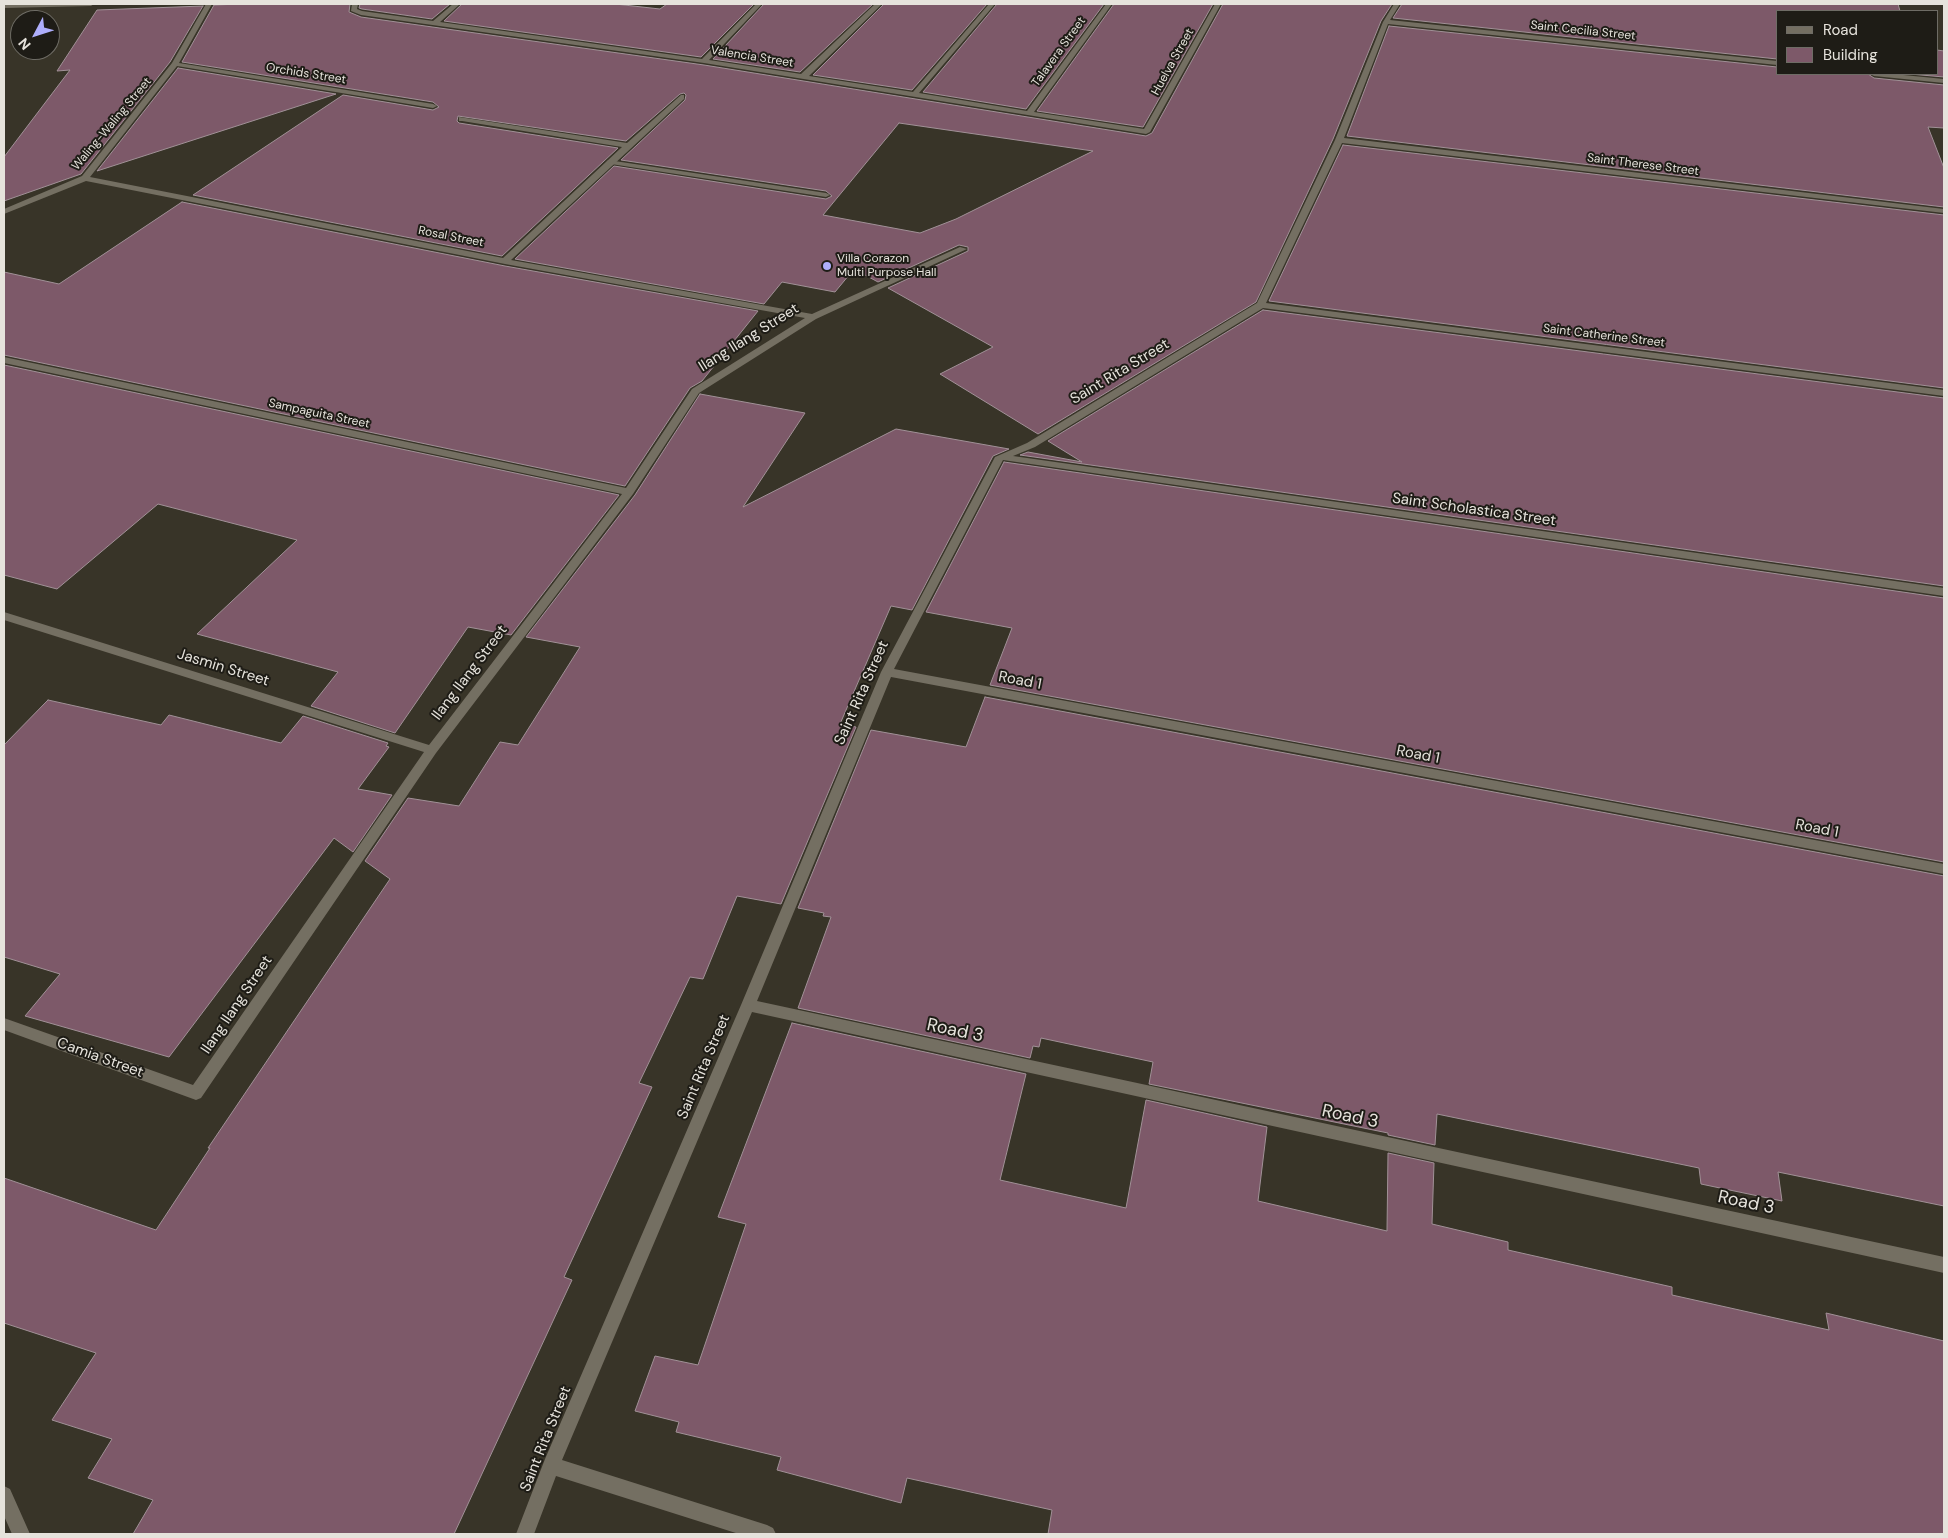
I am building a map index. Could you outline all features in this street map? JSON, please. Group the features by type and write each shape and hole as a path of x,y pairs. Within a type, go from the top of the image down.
{"street":[{"path":"4,6 91,4"},
{"name":"Waling-Waling Street","path":"4,212 85,178 175,64 209,4"},
{"path":"435,23 457,4"},
{"path":"704,61 759,4"},
{"path":"804,76 878,4"},
{"path":"914,94 992,4"},
{"name":"Talavera Street","path":"1028,114 1109,4"},
{"name":"Huelva Street","path":"1146,132 1218,4"},
{"path":"1261,305 1339,140 1386,22 1397,4"},
{"name":"Valencia Street","path":"354,7 361,13 804,76 1146,132"},
{"name":"Saint Cecilia Street","path":"1386,22 1776,63"},
{"name":"Orchids Street","path":"175,64 433,106"},
{"path":"1884,75 1944,81"},
{"path":"505,261 680,97"},
{"path":"462,119 628,146"},
{"name":"Saint Therese Street","path":"1339,140 1944,211"},
{"path":"611,162 826,195"},
{"name":"Rosal Street","path":"85,178 505,261 813,317"},
{"name":"Ilang Ilang Street","path":"196,1093 432,750 629,492 695,391 813,317 963,249"},
{"name":"Saint Catherine Street","path":"1261,305 1944,393"},
{"name":"Saint Rita Street","path":"525,1534 551,1465 748,1005 887,672 1000,457 1031,445 1261,305"},
{"name":"Sampaguita Street","path":"4,360 629,492"},
{"name":"Saint Scholastica Street","path":"1000,457 1944,592"},
{"name":"Jasmin Street","path":"4,616 432,750"},
{"name":"Road 1","path":"887,672 1944,869"},
{"name":"Road 3","path":"748,1005 1944,1265"},
{"name":"Camia Street","path":"4,1024 196,1093"},
{"path":"551,1465 767,1534"},
{"path":"4,1494 21,1534"}],"building":[{"path":"350,4 349,12 361,17 704,65 1146,136 1152,133 1223,4 1392,4 1381,21 1333,139 1256,302 1038,434 940,374 993,347 888,288 968,251 968,247 959,245 878,282 854,269 835,292 782,282 764,304 515,259 614,166 826,199 832,196 826,191 621,160 685,100 686,95 684,93 680,94 626,141 458,116 457,121 459,123 618,148 502,256 193,195 343,95 433,110 439,107 433,102 182,62 214,5","holes":["899,123 1093,151 956,219 920,233 823,215"]},
{"path":"360,4 450,4 432,19 362,9 359,8"},
{"path":"462,4 615,4 660,9 667,4 754,4 701,57 444,21"},
{"path":"764,4 873,4 800,72 713,59"},
{"path":"884,4 987,4 912,90 813,75"},
{"path":"997,4 1104,4 1026,109 923,92"},
{"path":"1114,4 1213,4 1143,127 1037,111"},
{"path":"1402,4 1898,4 1900,10 1776,10 1776,59 1393,18"},
{"path":"203,6 170,62 81,174 4,201 4,157 70,70 57,71 97,10"},
{"path":"1389,26 1776,67 1776,75 1870,75 1874,78 1944,85 1944,128 1928,127 1944,168 1944,207 1347,136"},
{"path":"1938,50 1944,51 1944,77 1921,75 1938,75"},
{"path":"178,68 336,94 97,171"},
{"path":"1343,145 1944,215 1944,388 1269,301"},
{"path":"182,202 505,266 758,311 702,381 690,388 625,486 4,355 4,272 59,284"},
{"path":"1263,310 1944,398 1944,586 1020,455 1028,452 1082,462 1048,441"},
{"path":"4,365 619,495 511,635 468,627 395,733 311,706 338,672 197,634 297,540 158,504 57,589 4,575"},
{"path":"700,394 805,413 743,507 896,429 1009,449 993,456 912,610 891,606 840,724 856,727 781,904 737,896 703,979 690,977 639,1083 652,1087 564,1277 572,1280 454,1534 133,1534 153,1500 88,1478 112,1439 52,1420 96,1353 4,1323 4,1178 156,1230 210,1148 208,1148 390,879 365,861 408,798 459,806 500,742 518,745 580,647 526,637 635,495"},
{"path":"1004,462 1944,598 1944,862 990,685 1012,628 926,612"},
{"path":"985,697 1944,876 1944,1206 1778,1172 1782,1201 1701,1184 1699,1168 1437,1114 1435,1145 1388,1135 1388,1133 1149,1084 1153,1062 1041,1038 1039,1047 1033,1046 1030,1058 798,1008 831,917 823,916 824,913 798,908 871,730 966,747"},
{"path":"48,700 161,725 169,715 281,743 303,716 388,743 386,746 389,747 358,789 392,795 353,852 334,838 169,1057 25,1016 60,974 4,957 4,745"},
{"path":"792,1023 1026,1074 1000,1180 1126,1208 1146,1100 1267,1127 1258,1201 1387,1231 1388,1153 1434,1163 1432,1224 1508,1242 1508,1250 1672,1287 1672,1295 1829,1330 1826,1313 1944,1341 1944,1534 1048,1534 1052,1510 907,1478 901,1503 777,1470 781,1457 676,1432 679,1422 635,1411 655,1356 698,1365 746,1224 718,1217"}],"place":[{"name":"Villa Corazon Multi Purpose Hall","path":"827,266"}]}
